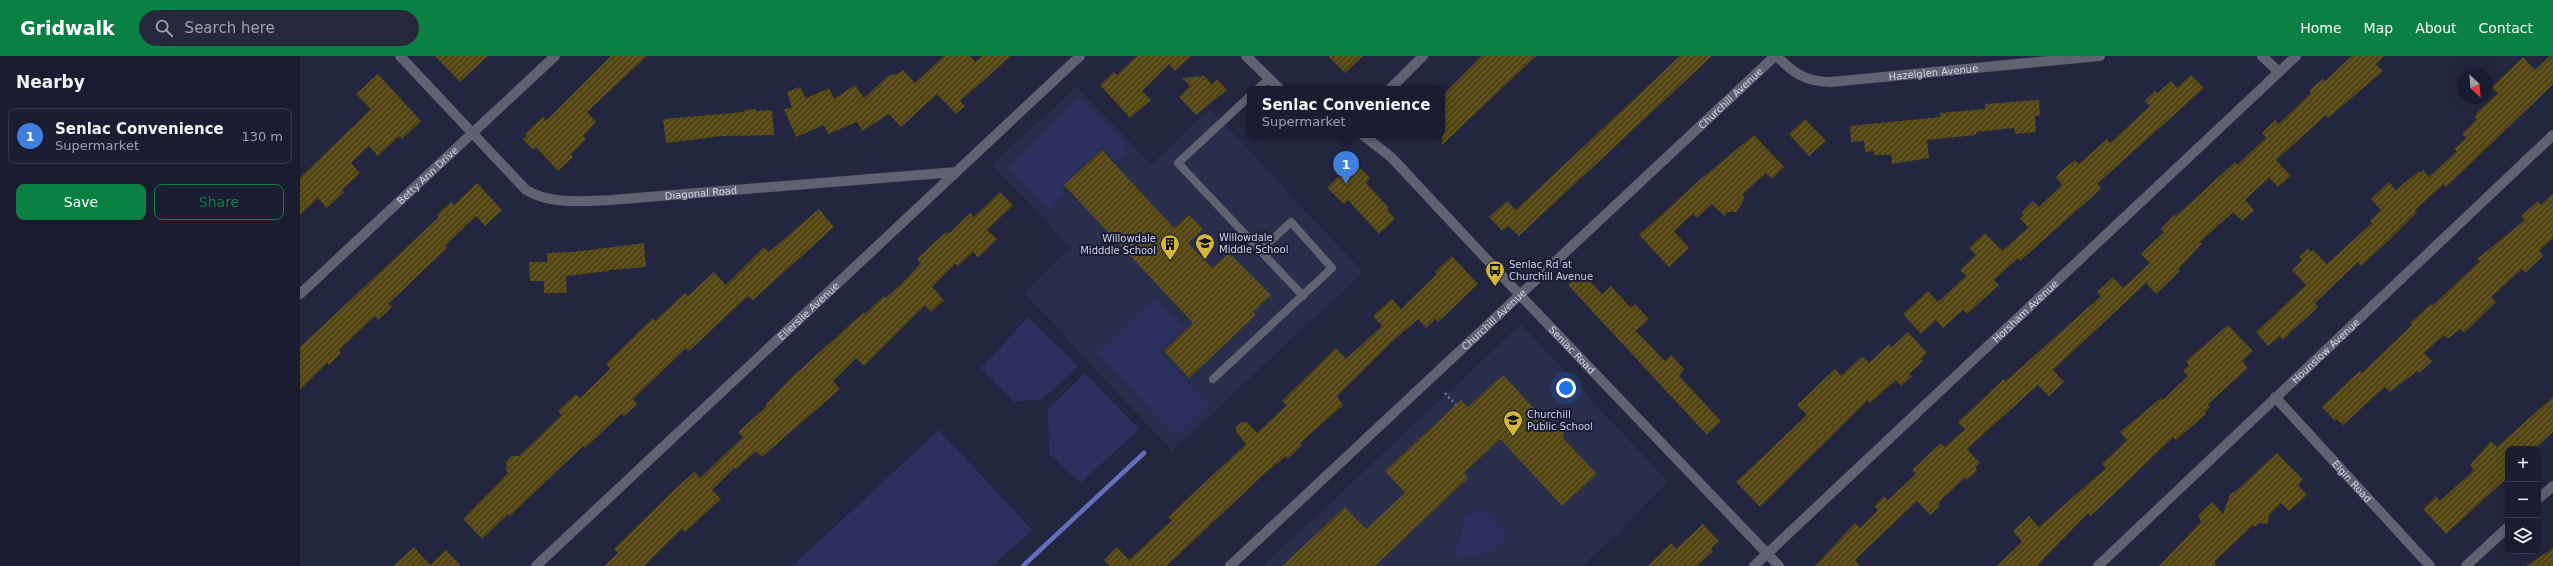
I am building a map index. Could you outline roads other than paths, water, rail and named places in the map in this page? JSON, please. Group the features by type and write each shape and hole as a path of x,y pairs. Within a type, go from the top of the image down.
{"street":[{"name":"Diagonal Road","path":"400,56 526,190 533,194 559,200 611,200 956,172"},
{"name":"Betty Ann Drive","path":"300,294 474,133 554,56"},
{"name":"Ellerslie Avenue","path":"536,566 1080,56"},
{"path":"1246,56 1277,86"},
{"path":"1393,86 1423,56"},
{"name":"Hazelglen Avenue","path":"1776,56 1790,70 1802,78 1821,82 2100,56"},
{"name":"Churchill Avenue","path":"1230,566 1776,56"},
{"path":"2262,56 2279,72"},
{"name":"Horsham Avenue","path":"1754,566 2296,56"},
{"name":"Hounslow Avenue","path":"2098,566 2553,135"},
{"name":"Senlac Road","path":"1367,138 1391,156 1520,295 1779,566"},
{"name":"Elgin Road","path":"2275,397 2430,566"},
{"path":"2541,496 2553,486"},
{"path":"2466,566 2505,530"}],"lane":[{"path":"1261,86 1269,79"},
{"path":"1247,99 1178,163 1303,296"},
{"path":"1213,379 1332,268 1291,222 1260,251"}],"waterway":[{"path":"1023,566 1144,453"}],"place":[{"name":"Senlac Convenience","path":"1346,184"},
{"name":"Willowdale Middle School","path":"1205,260"},
{"name":"Willowdale Midddle School","path":"1170,261"},
{"name":"Senlac Rd at Churchill Avenue","path":"1495,287"},
{"name":"Churchill Public School","path":"1513,437"}]}
